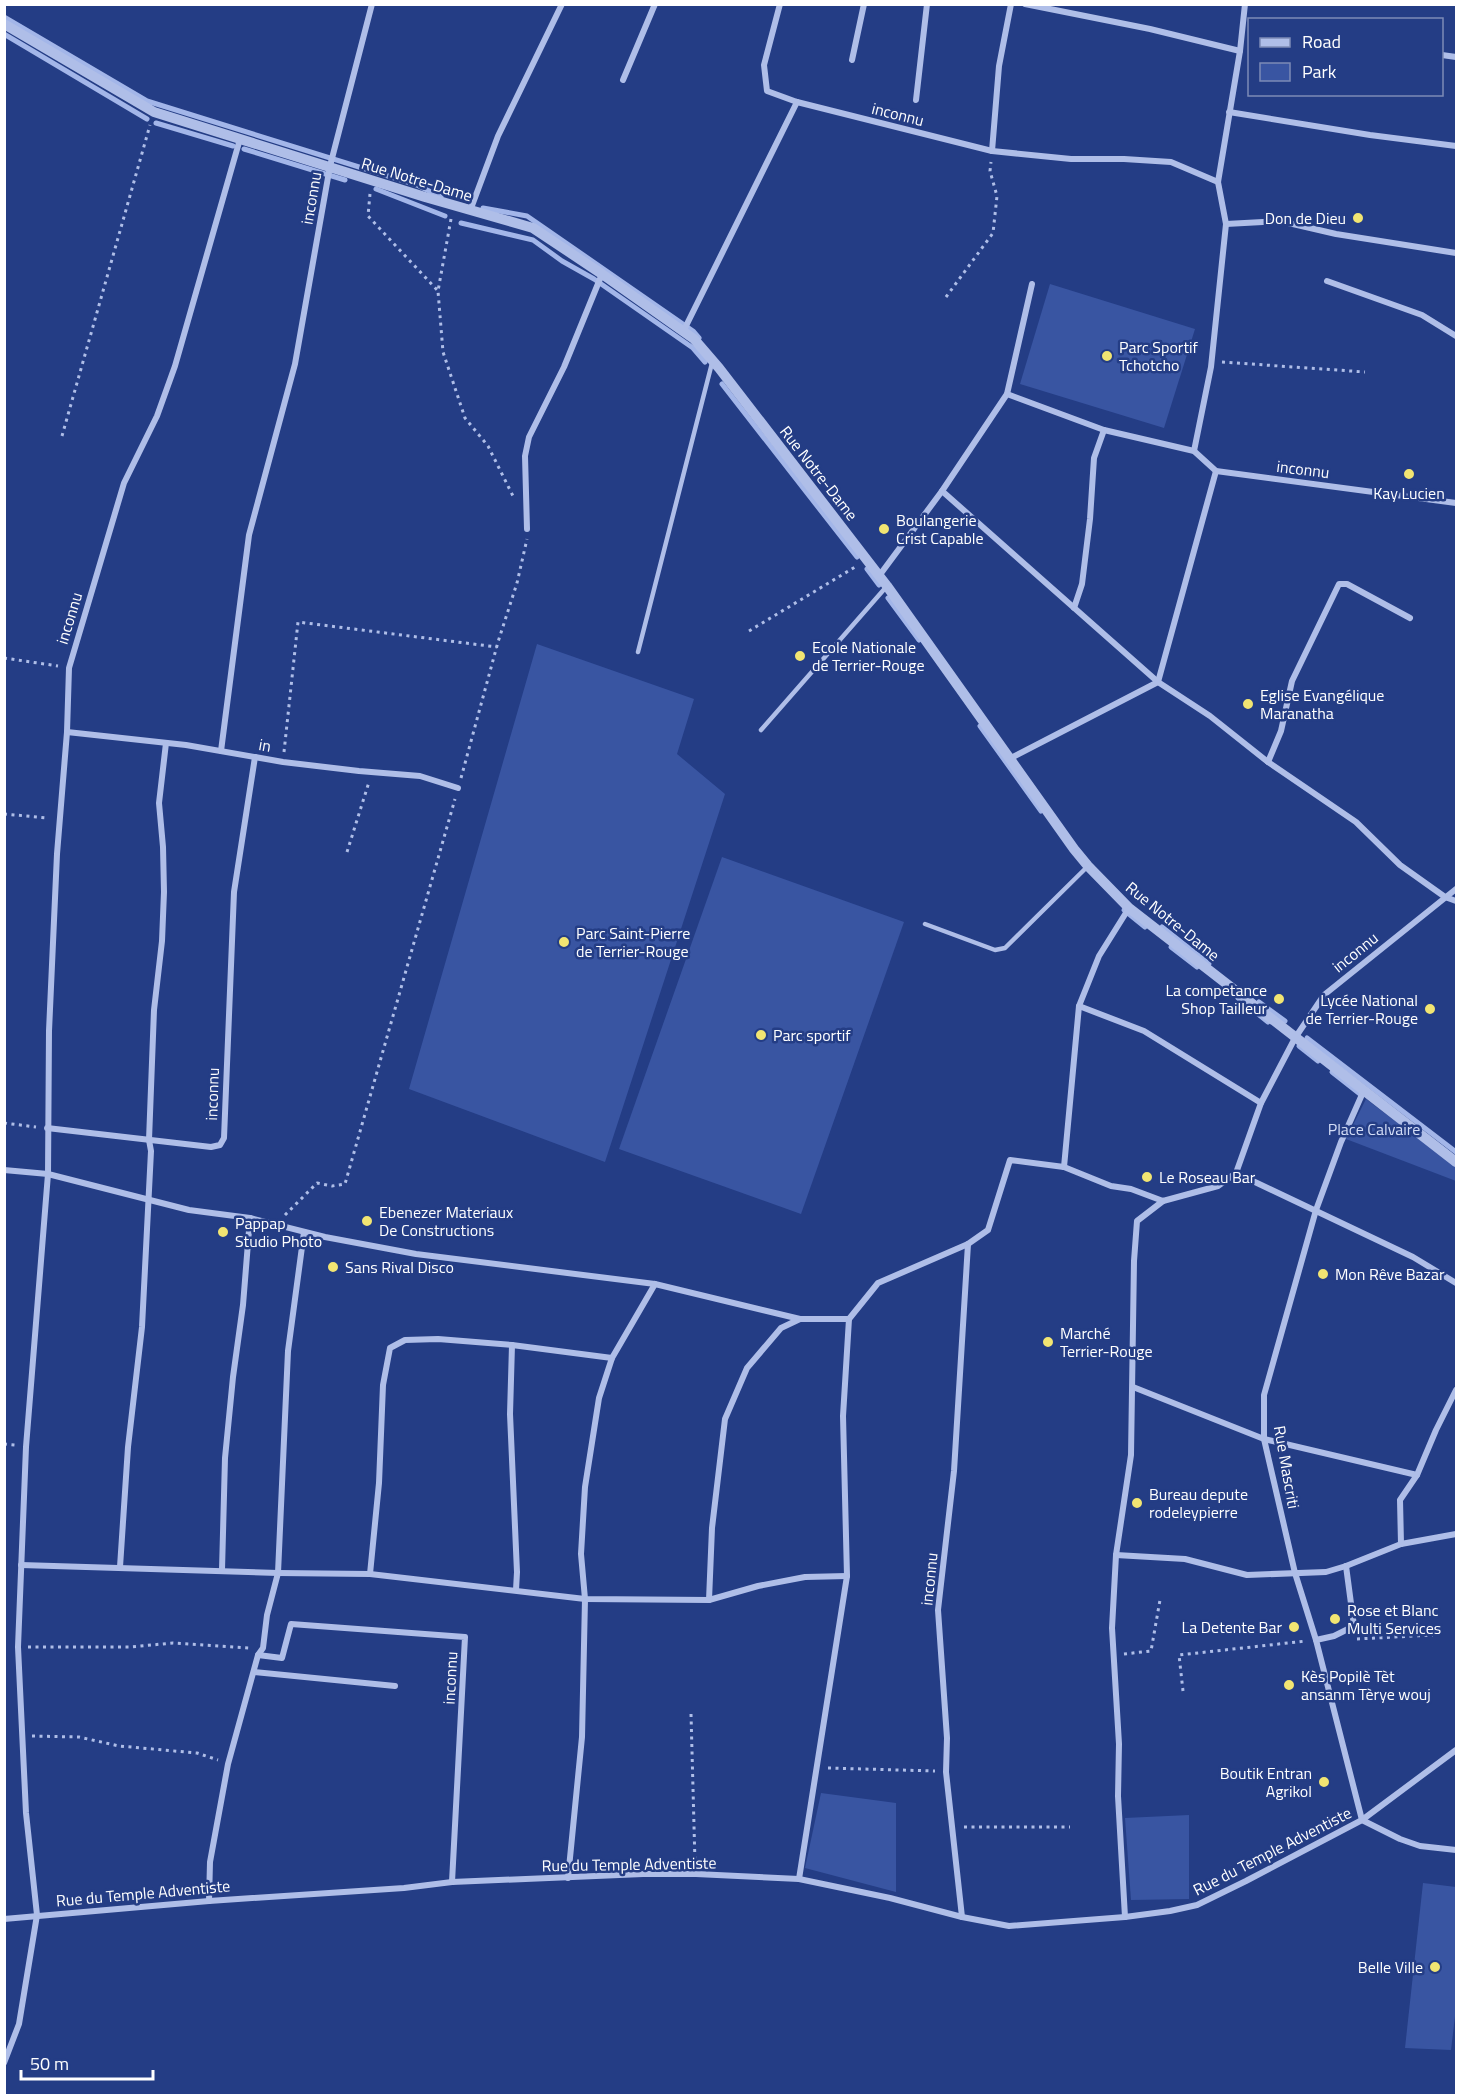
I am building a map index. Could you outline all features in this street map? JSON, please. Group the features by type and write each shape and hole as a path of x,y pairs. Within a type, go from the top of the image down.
{"street":[{"name":"inconnu","path":"221,751 249,536 295,364 330,166 372,4"},
{"path":"470,211 498,136 562,4"},
{"path":"623,80 655,4"},
{"name":"inconnu","path":"780,4 764,65 767,91 796,102 992,151 1071,159 1171,162 1218,182"},
{"path":"852,60 864,4"},
{"name":"inconnu","path":"916,100 927,4"},
{"path":"992,151 999,66 1011,4"},
{"path":"1025,4 1150,29 1239,51"},
{"path":"1194,451 1212,361 1226,224 1218,182 1239,51 1247,23 1245,4"},
{"name":"Rue Notre-Dame","path":"4,24 154,112 470,211 533,228 694,339 887,586 1088,866 1129,908 1456,1162"},
{"path":"683,332 796,102"},
{"path":"1229,112 1370,135 1456,146"},
{"name":"inconnu","path":"4,2063 19,2024 37,1915 26,1813 18,1647 26,1447 48,1174 49,1031 69,668 124,483 158,416 175,366 240,139"},
{"path":"1226,224 1280,221 1336,234 1456,253"},
{"path":"527,529 525,456 529,437 564,367 602,274"},
{"path":"1326,281 1422,315 1456,336"},
{"path":"879,576 942,491 1007,394 1032,284"},
{"path":"1007,394 1104,430 1194,451 1216,471 1158,682 1009,759"},
{"path":"1074,608 1082,584 1090,519 1090,489 1094,458 1104,430"},
{"name":"inconnu","path":"1216,471 1456,503"},
{"path":"942,491 1158,682 1210,716 1268,762 1356,822 1400,865 1445,897 1456,901"},
{"path":"1268,762 1281,731 1292,681 1339,584 1347,584 1410,618"},
{"name":"in","path":"67,732 166,743 283,762 420,776 458,788"},
{"path":"120,1568 128,1448 142,1328 151,1151 148,1140 154,1010 162,941 164,892 159,803 166,743"},
{"name":"inconnu","path":"47,1128 211,1147 220,1145 224,1138 234,892 255,757"},
{"name":"inconnu","path":"1236,1173 1261,1103 1295,1038 1324,995 1456,889"},
{"path":"1064,1167 1079,1006 1099,956 1129,908"},
{"path":"1079,1006 1144,1031 1261,1103"},
{"name":"Rue Mascriti","path":"1362,1820 1316,1640 1295,1573 1264,1439 1264,1395 1316,1210 1341,1142 1364,1090"},
{"path":"799,1879 847,1576 843,1416 849,1319 878,1283 968,1244 988,1230 1010,1160 1064,1167 1111,1186 1131,1189 1163,1201"},
{"path":"4,1170 48,1174 189,1209 276,1224 325,1238 416,1254 655,1284 800,1320 849,1319"},
{"path":"1125,1917 1112,1628 1116,1555 1131,1455 1134,1261 1137,1221 1163,1201 1218,1186 1236,1173 1413,1257 1456,1283"},
{"path":"222,1570 225,1458 232,1377 243,1305 250,1218"},
{"path":"209,1901 210,1862 228,1764 258,1655 263,1648 267,1615 279,1573 288,1351 304,1232"},
{"name":"inconnu","path":"962,1917 946,1772 947,1738 938,1610 954,1471 968,1244"},
{"path":"568,1878 582,1737 585,1599 581,1554 585,1487 599,1398 612,1358 655,1284"},
{"path":"709,1599 712,1528 725,1419 747,1368 781,1328 800,1320"},
{"path":"370,1574 379,1483 383,1385 390,1348 405,1340 438,1339 512,1345 612,1358"},
{"path":"512,1345 510,1414 517,1560 516,1590"},
{"path":"1133,1388 1264,1439 1417,1475"},
{"path":"1401,1544 1400,1500 1417,1475 1456,1390"},
{"path":"1116,1555 1185,1559 1247,1575 1326,1572 1401,1544 1456,1534"},
{"path":"21,1565 370,1574 585,1599 709,1599 805,1577 847,1576"},
{"path":"1316,1640 1334,1636 1354,1626 1346,1566"},
{"name":"inconnu","path":"258,1655 282,1658 291,1624 465,1637 452,1882"},
{"path":"254,1672 395,1686"},
{"name":"Rue du Temple Adventiste","path":"4,1919 209,1901 404,1888 452,1882 643,1874 799,1879 1009,1926 1125,1917 1197,1905 1246,1881 1362,1820 1456,1750"},
{"path":"1362,1820 1420,1846 1456,1850"}],"lane":[{"path":"638,652 713,361"},
{"path":"761,730 887,586"},
{"path":"925,924 994,950 1005,948 1088,866"}],"path":[{"path":"62,436 154,112"},
{"path":"946,297 969,263 993,234 997,196 990,171 992,151"},
{"path":"370,180 368,216 438,291"},
{"path":"453,205 438,291 443,352 465,418 488,446 515,499"},
{"path":"1212,361 1365,372"},
{"path":"276,1224 317,1184 332,1186 345,1184 520,573 527,529"},
{"path":"749,631 793,607 867,560"},
{"path":"283,762 298,622 497,648"},
{"path":"4,658 69,668"},
{"path":"347,852 372,772"},
{"path":"4,814 59,819"},
{"path":"4,1123 47,1128"},
{"path":"1113,1655 1151,1651 1160,1600"},
{"path":"1334,1636 1365,1640 1433,1635"},
{"path":"1183,1691 1179,1655 1316,1640"},
{"path":"18,1647 130,1647 173,1643 263,1648"},
{"path":"691,1714 696,1874"},
{"path":"21,1736 79,1737 119,1746 197,1753 228,1764"},
{"path":"817,1767 946,1772"},
{"path":"951,1827 1070,1827"}],"green space":[{"name":"Parc Sportif Tchotcho","path":"1050,284 1195,329 1164,428 1020,384"},
{"name":"Parc Saint-Pierre de Terrier-Rouge","path":"537,644 694,699 677,754 725,794 605,1162 409,1089"},
{"name":"Parc sportif","path":"722,857 904,922 801,1214 619,1149"},
{"name":"Place Calvaire","path":"1366,1099 1456,1167 1456,1181 1346,1139"},
{"path":"821,1793 896,1803 896,1892 805,1868"},
{"path":"1189,1815 1189,1899 1131,1900 1125,1818"},
{"name":"Belle Ville","path":"1423,1883 1456,1887 1456,2008 1451,2050 1405,2048"}],"waterway":[{"path":"4,17 147,101 417,185 441,197"},
{"path":"4,34 147,119"},
{"path":"156,123 233,146"},
{"path":"244,149 345,180"},
{"path":"376,189 445,216"},
{"path":"483,208 527,216 693,331 699,338"},
{"path":"461,223 533,240 562,261 594,279 693,348 705,362"},
{"path":"722,384 857,557"},
{"path":"867,569 879,585"},
{"path":"888,598 919,640"},
{"path":"980,726 1041,811"},
{"path":"1124,910 1145,927"},
{"path":"1162,927 1209,964"},
{"path":"1171,947 1197,967"},
{"path":"1238,998 1268,1022"},
{"path":"1259,1002 1285,1021"},
{"path":"1307,1038 1456,1152"},
{"path":"1299,1046 1318,1061"},
{"path":"1332,1072 1360,1094"}],"place":[{"name":"Don de Dieu","path":"1358,218"},
{"name":"Parc Sportif Tchotcho","path":"1107,356"},
{"name":"Kay Lucien","path":"1409,474"},
{"name":"Boulangerie Crist Capable","path":"884,529"},
{"name":"Ecole Nationale de Terrier-Rouge","path":"800,656"},
{"name":"Eglise Evangélique Maranatha","path":"1248,704"},
{"name":"Parc Saint-Pierre de Terrier-Rouge","path":"564,942"},
{"name":"La competance Shop Tailleur","path":"1279,999"},
{"name":"Lycée National de Terrier-Rouge","path":"1430,1009"},
{"name":"Parc sportif","path":"761,1035"},
{"name":"Le Roseau Bar","path":"1147,1177"},
{"name":"Ebenezer Materiaux De Constructions","path":"367,1221"},
{"name":"Pappap Studio Photo","path":"223,1232"},
{"name":"Sans Rival Disco","path":"333,1267"},
{"name":"Mon Rêve Bazar","path":"1323,1274"},
{"name":"Marché Terrier-Rouge","path":"1048,1342"},
{"name":"Bureau depute rodeleypierre","path":"1137,1503"},
{"name":"Rose et Blanc Multi Services","path":"1335,1619"},
{"name":"La Detente Bar","path":"1294,1627"},
{"name":"Kès Popilè Tèt ansanm Tèrye wouj","path":"1289,1685"},
{"name":"Boutik Entran Agrikol","path":"1324,1782"},
{"name":"Belle Ville","path":"1435,1967"}]}
